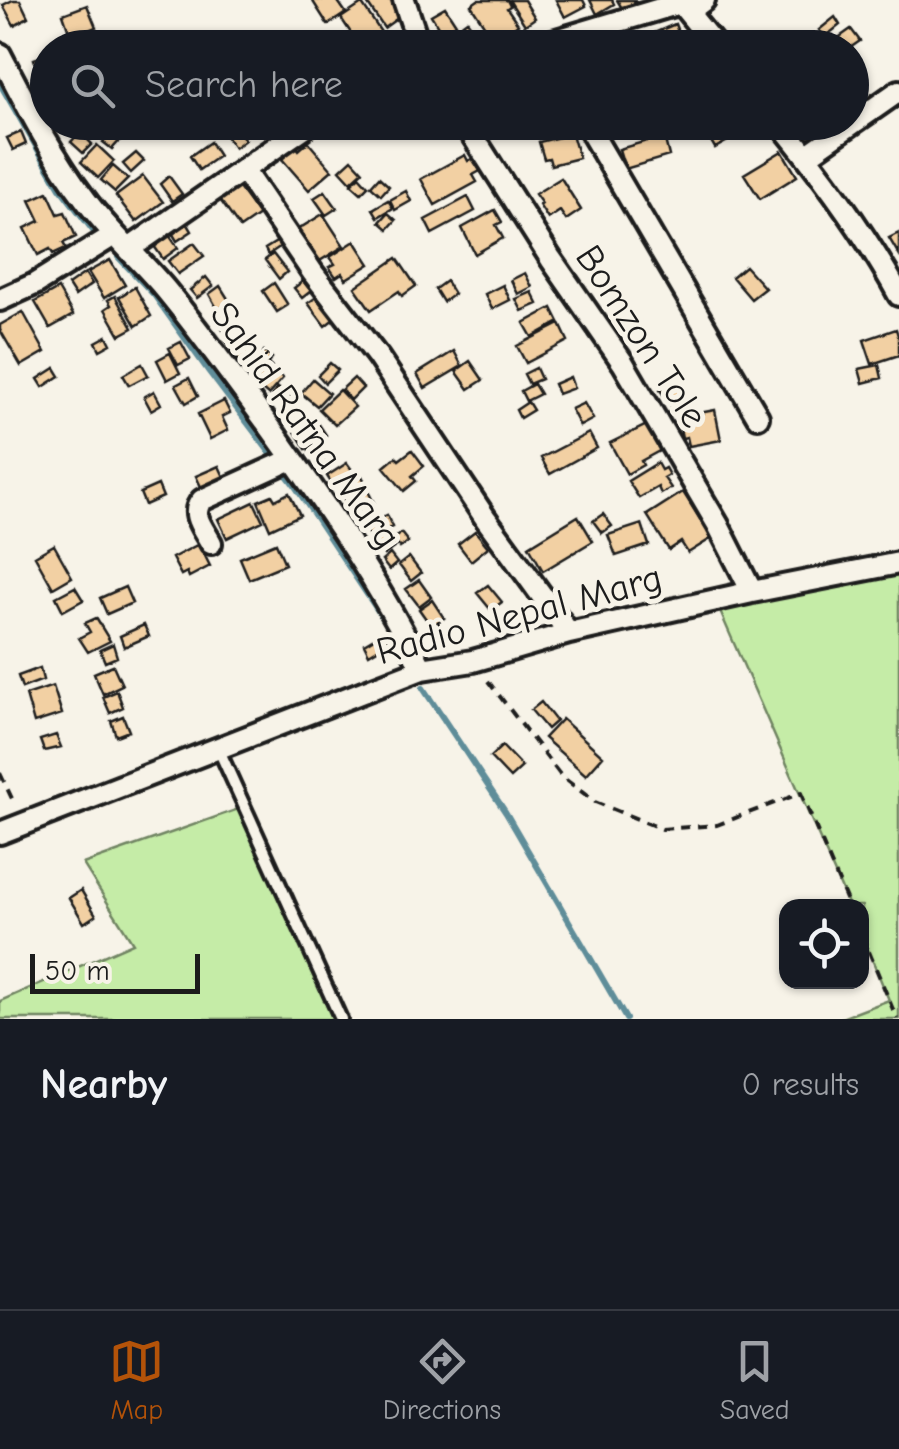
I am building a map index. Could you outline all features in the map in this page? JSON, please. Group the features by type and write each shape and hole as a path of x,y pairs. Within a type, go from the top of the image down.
{"street":[{"path":"404,0 414,30"},
{"path":"595,30 688,4 705,30"},
{"name":"Sahid Ratna Marg","path":"0,56 30,112"},
{"path":"869,112 899,91"},
{"name":"Sahid Ratna Marg","path":"45,140 84,199 164,288 292,458 354,547 422,669"},
{"path":"0,300 121,242 244,172 288,140"},
{"name":"Bomzon Tole","path":"475,140 623,363 752,592"},
{"path":"596,140 758,417"},
{"path":"793,140 899,295"},
{"path":"806,156 829,140"},
{"path":"244,172 569,633"},
{"path":"211,544 195,513 196,506 292,458"},
{"name":"Radio Nepal Marg","path":"0,833 422,669 473,661 569,633 752,592 899,563"}],"lane":[{"path":"218,748 341,1019"}],"path":[{"path":"473,661 561,776 595,802 628,816 662,829 717,825 801,793 846,899"},
{"path":"0,773 24,824"},
{"path":"869,953 896,1019"}],"green space":[{"path":"899,563 899,1019 839,1019 889,1000 869,952 869,899 846,899 715,600"},
{"path":"244,807 341,1019 0,1019 0,1001 133,943 83,864"}],"building":[{"path":"20,0 28,17 14,25 3,5"},
{"path":"312,0 337,0 346,13 328,25"},
{"path":"365,0 392,0 402,15 384,28"},
{"path":"478,0 507,0 507,8 518,24 509,30 487,30 471,5"},
{"path":"509,0 524,0 535,18 525,25"},
{"path":"556,0 583,0 586,6 565,17"},
{"path":"590,0 612,0 614,4 597,14"},
{"path":"617,0 634,0 636,2 623,10"},
{"path":"362,4 380,30 349,30 341,18"},
{"path":"87,5 96,27 69,30 63,14"},
{"path":"445,7 456,24 440,30 431,15"},
{"path":"835,17 840,25 834,30 819,30"},
{"path":"467,20 474,30 453,30"},
{"path":"21,132 26,144 13,150 7,138"},
{"path":"88,140 92,144 83,153 71,142"},
{"path":"105,140 120,140 112,149"},
{"path":"229,140 245,140 234,148"},
{"path":"574,140 579,158 551,165 549,158 544,159 539,142"},
{"path":"665,140 669,156 625,169 619,149"},
{"path":"710,140 729,140 715,148"},
{"path":"210,142 219,156 199,170 190,156"},
{"path":"308,142 332,170 309,190 282,159 296,146 299,150"},
{"path":"97,145 114,161 98,178 81,162"},
{"path":"782,151 797,176 760,199 744,174"},
{"path":"136,153 144,161 131,173 123,164"},
{"path":"465,155 468,161 475,157 482,170 473,175 477,182 435,205 421,179"},
{"path":"352,159 363,171 351,182 340,170"},
{"path":"113,166 128,179 115,192 101,180"},
{"path":"143,176 163,202 136,222 116,196"},
{"path":"169,176 182,194 172,201 160,184"},
{"path":"359,176 368,186 361,193 351,184"},
{"path":"379,177 389,186 381,195 371,186"},
{"path":"561,178 581,210 566,220 560,211 548,219 535,194"},
{"path":"236,184 259,215 240,228 218,197"},
{"path":"325,191 337,208 326,215 314,198"},
{"path":"406,191 411,201 395,210 390,200"},
{"path":"48,192 58,214 65,212 76,237 63,243 66,248 38,255 25,228 40,221 30,200"},
{"path":"468,197 475,211 432,234 425,220"},
{"path":"388,200 393,208 378,217 373,209"},
{"path":"495,210 502,222 496,225 503,238 475,254 462,228"},
{"path":"388,213 396,220 388,229 380,222"},
{"path":"323,214 344,246 318,262 297,230"},
{"path":"186,221 192,231 177,241 171,231"},
{"path":"167,232 178,248 163,259 152,243"},
{"path":"899,233 899,255 889,238"},
{"path":"278,241 281,246 268,255 265,249"},
{"path":"355,241 370,264 346,279 342,273 336,277 329,267 335,264 330,257"},
{"path":"194,243 204,256 178,274 168,261"},
{"path":"273,254 287,272 279,279 265,260"},
{"path":"397,258 416,286 402,296 399,291 371,310 355,287"},
{"path":"110,260 125,285 104,298 88,272"},
{"path":"745,266 765,288 751,299 732,277"},
{"path":"85,273 92,284 75,296 68,285"},
{"path":"525,273 532,287 518,294 511,280"},
{"path":"206,277 213,286 197,298 190,290"},
{"path":"303,281 311,291 302,298 294,288"},
{"path":"446,281 454,294 443,302 435,289"},
{"path":"274,283 288,305 277,312 263,291"},
{"path":"503,285 510,300 492,309 485,294"},
{"path":"220,286 230,302 218,310 209,294"},
{"path":"135,287 151,316 136,326 119,297"},
{"path":"58,289 73,315 50,328 35,302"},
{"path":"532,292 538,304 522,311 516,299"},
{"path":"115,296 133,328 120,335 105,309 111,305 108,300"},
{"path":"318,296 335,318 325,326 308,303"},
{"path":"552,308 559,322 532,337 524,323"},
{"path":"227,309 234,324 223,330 216,314"},
{"path":"23,312 45,352 21,366 0,325"},
{"path":"560,324 568,341 526,363 517,346"},
{"path":"896,329 899,355 872,364 864,340"},
{"path":"240,333 252,352 239,361 226,341"},
{"path":"107,336 111,344 100,350 96,342"},
{"path":"181,342 190,359 178,365 169,348"},
{"path":"264,351 272,358 266,366 257,359"},
{"path":"454,351 462,366 425,388 417,374"},
{"path":"170,353 180,373 167,380 157,360"},
{"path":"470,361 483,380 469,389 456,371"},
{"path":"252,363 261,371 253,380 244,372"},
{"path":"330,363 338,370 325,383 318,375"},
{"path":"142,364 148,375 129,385 123,375"},
{"path":"269,365 283,378 268,395 254,383"},
{"path":"879,365 882,378 863,383 859,369"},
{"path":"55,368 60,376 43,387 38,379"},
{"path":"536,368 541,379 529,384 524,374"},
{"path":"570,377 574,388 558,394 554,384"},
{"path":"189,378 198,396 186,403 176,385"},
{"path":"354,378 363,388 351,400 341,390"},
{"path":"313,379 329,393 317,406 301,393"},
{"path":"675,379 688,397 673,408 660,390"},
{"path":"534,384 540,394 526,401 521,391"},
{"path":"278,388 290,397 283,404 272,395"},
{"path":"339,390 355,407 335,425 319,409"},
{"path":"154,391 161,404 151,410 144,397"},
{"path":"224,401 230,413 222,417 228,430 210,439 198,414"},
{"path":"291,402 306,416 299,424 284,409"},
{"path":"528,402 533,410 520,418 516,410"},
{"path":"584,403 593,419 580,426 571,409"},
{"path":"715,410 721,440 689,446 687,437 682,438 678,417"},
{"path":"314,417 326,435 306,449 294,430"},
{"path":"647,425 661,450 627,474 610,443"},
{"path":"589,433 597,448 550,474 541,458"},
{"path":"318,443 329,458 319,465 309,450"},
{"path":"412,450 424,466 412,476 416,481 404,491 384,467"},
{"path":"347,463 355,474 334,487 327,476"},
{"path":"657,463 669,475 664,478 671,488 661,494 658,487 639,498 628,481"},
{"path":"219,466 226,481 203,491 196,476"},
{"path":"362,476 369,490 345,501 338,488"},
{"path":"158,485 163,497 145,505 140,493"},
{"path":"368,491 374,503 359,511 353,499"},
{"path":"683,492 712,538 688,553 681,542 669,550 647,515"},
{"path":"289,493 300,515 270,529 258,501 272,495 275,500"},
{"path":"254,502 263,521 227,538 218,519"},
{"path":"603,514 612,526 602,533 593,521"},
{"path":"387,515 392,527 370,537 364,526"},
{"path":"578,516 593,541 543,571 529,546"},
{"path":"642,524 649,545 616,556 608,535"},
{"path":"475,531 488,547 471,561 458,544"},
{"path":"385,533 395,547 384,555 374,541"},
{"path":"401,533 408,542 400,548 393,539"},
{"path":"276,543 285,564 249,579 240,558"},
{"path":"199,544 210,566 189,577 187,572 181,575 172,558"},
{"path":"54,545 72,577 53,588 35,556"},
{"path":"390,554 397,563 389,570 382,561"},
{"path":"409,557 421,573 411,581 399,565"},
{"path":"419,580 431,597 419,606 406,589"},
{"path":"488,585 502,602 491,610 477,593"},
{"path":"75,587 83,600 63,611 56,597"},
{"path":"125,587 132,603 107,614 100,598"},
{"path":"432,600 444,618 431,626 419,609"},
{"path":"96,618 110,641 88,652 79,638 90,632 85,623"},
{"path":"144,625 149,636 124,647 120,636"},
{"path":"384,632 389,642 369,654 364,644"},
{"path":"113,644 117,657 105,662 100,650"},
{"path":"113,665 122,685 103,694 94,673"},
{"path":"40,668 43,680 22,688 18,676"},
{"path":"53,686 62,714 34,723 26,695"},
{"path":"117,691 123,707 110,713 103,697"},
{"path":"541,702 556,721 547,729 531,710"},
{"path":"123,716 129,731 116,736 111,721"},
{"path":"562,719 603,756 586,775 544,738"},
{"path":"56,735 61,747 44,751 40,740"},
{"path":"502,746 522,767 510,778 490,757"},
{"path":"81,890 96,915 84,923 69,898"}],"waterway":[{"path":"0,84 30,136"},
{"path":"32,140 60,188 97,236"},
{"path":"118,257 154,295 295,486 390,629"},
{"path":"423,688 506,813 626,1019"}]}
